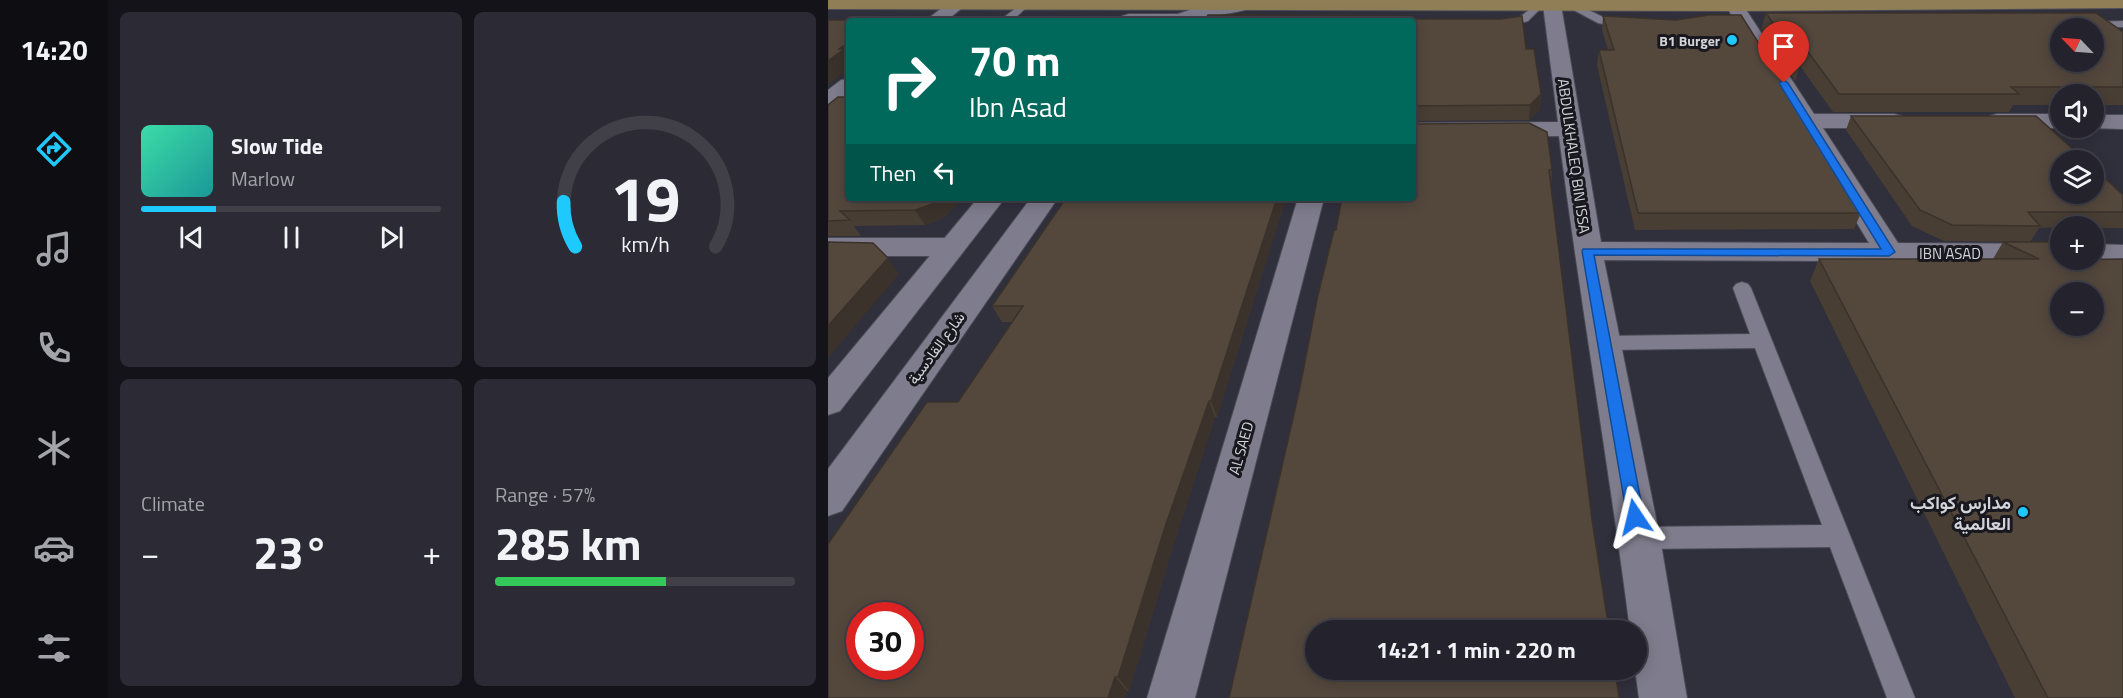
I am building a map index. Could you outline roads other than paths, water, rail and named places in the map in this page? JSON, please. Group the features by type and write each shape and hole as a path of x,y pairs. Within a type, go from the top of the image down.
{"main road":[{"path":"1168,3 1205,5"},
{"path":"828,4 1733,4 1819,6 2123,3"}],"street":[{"path":"938,18 958,4"},
{"path":"1183,18 1205,5 1248,4"},
{"path":"1733,4 1889,252"},
{"path":"1100,5 1121,12 1126,18"},
{"name":"ABDULKHALEQ BIN ISSA","path":"1554,5 1569,129 1588,251 1639,538 1664,698"},
{"path":"828,101 846,87"},
{"path":"1808,122 1914,121"},
{"path":"1973,121 2047,127"},
{"path":"2104,122 2123,122"},
{"path":"1416,130 1569,129"},
{"path":"828,402 990,201"},
{"name":"شارع القادسية","path":"828,499 1043,201"},
{"name":"AL SAED","path":"1171,698 1310,201"},
{"path":"828,247 952,247"},
{"name":"IBN ASAD","path":"1588,251 2050,253"},
{"path":"2104,254 2123,254"}],"lane":[{"path":"1711,20 1733,4 1786,18"},
{"path":"1009,18 1024,5"},
{"path":"1205,5 1215,18"},
{"path":"1490,27 1501,27 1517,22 1554,5 1602,21 1638,26"},
{"path":"2104,24 2123,24"},
{"path":"1742,288 1901,698"},
{"path":"1605,343 1763,341"},
{"path":"1639,538 1838,536"}],"place":[{"name":"B1 Burger","path":"1732,40"},
{"name":"مدارس كواكب العالمية","path":"2023,512"}]}
